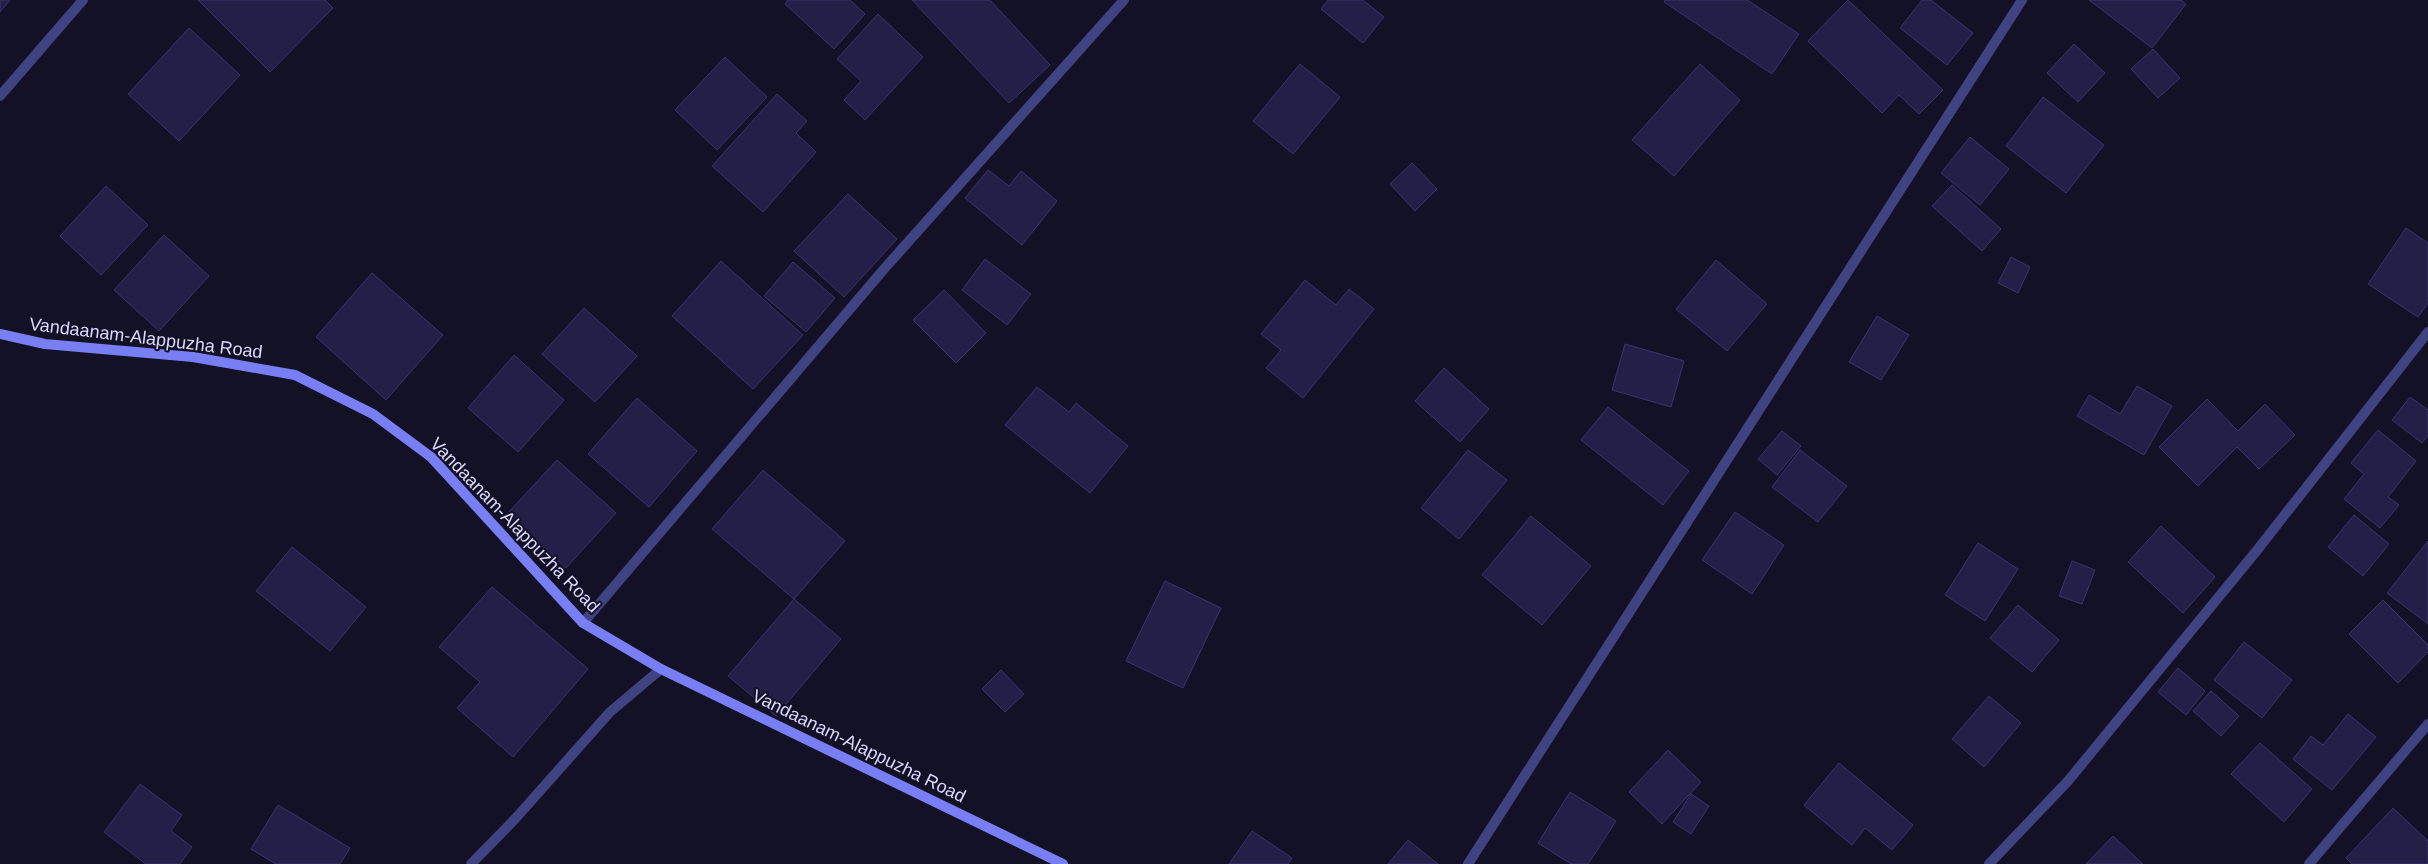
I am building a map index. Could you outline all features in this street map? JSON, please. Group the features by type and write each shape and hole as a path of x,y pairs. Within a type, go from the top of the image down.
{"main road":[{"name":"Vandaanam-Alappuzha Road","path":"0,334 45,344 193,357 295,375 356,405 373,414 431,456 583,623 660,669 1064,864"}],"street":[{"path":"0,96 83,0"},
{"path":"583,623 884,269 1124,0"},
{"path":"1468,864 2022,0"},
{"path":"1989,864 2075,773 2258,549 2428,332"},
{"path":"471,864 515,819 610,712 660,669"},
{"path":"2309,864 2428,724"}],"building":[{"path":"0,0 10,0 0,12"},
{"path":"198,0 325,0 333,8 270,72"},
{"path":"788,0 850,0 865,14 834,49 785,4"},
{"path":"912,0 990,0 1050,65 1009,103"},
{"path":"1328,0 1363,0 1384,17 1363,43 1321,9"},
{"path":"1665,0 1747,0 1799,34 1772,74 1664,2"},
{"path":"1848,0 1943,90 1919,114 1899,95 1882,113 1808,41"},
{"path":"1922,0 1931,0 1973,33 1947,65 1900,28"},
{"path":"2089,0 2181,0 2186,4 2152,48"},
{"path":"878,14 923,57 865,120 844,100 861,81 837,59"},
{"path":"189,28 240,75 179,141 128,94"},
{"path":"2074,44 2105,73 2078,102 2047,73"},
{"path":"2153,49 2180,78 2158,98 2131,69"},
{"path":"725,57 767,97 717,150 675,110"},
{"path":"1300,64 1340,97 1293,154 1253,121"},
{"path":"1700,64 1740,100 1674,176 1632,140"},
{"path":"777,94 807,121 796,133 816,152 763,212 712,166"},
{"path":"2043,97 2104,145 2066,193 2006,146"},
{"path":"1970,137 2009,169 1980,205 1941,173"},
{"path":"1412,163 1437,189 1415,211 1390,184"},
{"path":"988,170 1009,186 1021,171 1057,201 1022,245 965,198"},
{"path":"1952,185 2001,229 1982,251 1932,206"},
{"path":"106,186 148,225 101,275 60,236"},
{"path":"848,194 897,239 844,297 794,251"},
{"path":"2406,228 2428,243 2428,303 2418,317 2368,284"},
{"path":"164,235 209,276 159,331 114,290"},
{"path":"2011,257 2030,267 2018,293 1998,283"},
{"path":"985,259 1031,294 1007,325 962,290"},
{"path":"1716,260 1767,304 1727,351 1676,309"},
{"path":"721,261 803,335 753,389 672,316"},
{"path":"793,262 835,298 806,332 764,296"},
{"path":"372,273 443,335 386,400 316,337"},
{"path":"1305,280 1336,305 1349,289 1374,309 1303,398 1266,368 1281,350 1261,334"},
{"path":"944,290 986,333 956,363 913,320"},
{"path":"584,308 637,356 595,402 542,354"},
{"path":"1877,316 1909,335 1881,380 1849,362"},
{"path":"1625,344 1684,361 1671,407 1612,390"},
{"path":"514,355 564,400 518,452 468,408"},
{"path":"1444,368 1489,409 1460,442 1415,401"},
{"path":"2137,386 2172,406 2144,455 2077,416 2089,395 2120,414"},
{"path":"1037,387 1069,412 1076,403 1128,446 1090,493 1005,425"},
{"path":"2410,397 2428,410 2428,435 2422,443 2392,420"},
{"path":"637,398 697,451 649,507 588,454"},
{"path":"2207,399 2238,431 2265,404 2295,435 2259,469 2237,447 2198,486 2159,447"},
{"path":"1608,407 1689,471 1663,505 1581,440"},
{"path":"2378,430 2416,461 2388,497 2399,505 2380,528 2344,499 2364,474 2351,463"},
{"path":"1782,431 1801,446 1777,475 1758,459"},
{"path":"1468,450 1507,480 1459,539 1421,508"},
{"path":"1800,450 1847,486 1818,522 1772,487"},
{"path":"557,460 616,513 566,568 507,514"},
{"path":"763,470 845,541 794,599 712,529"},
{"path":"1735,512 1784,545 1752,594 1702,560"},
{"path":"2354,515 2389,544 2363,576 2328,547"},
{"path":"1531,516 1591,566 1542,625 1482,575"},
{"path":"2161,526 2215,577 2183,613 2128,562"},
{"path":"2428,541 2428,624 2387,593"},
{"path":"1978,543 2018,569 1985,621 1945,595"},
{"path":"292,547 366,607 330,651 256,591"},
{"path":"2072,561 2095,570 2082,604 2059,596"},
{"path":"1165,581 1221,608 1183,688 1126,661"},
{"path":"492,587 588,669 513,757 457,708 480,682 439,647"},
{"path":"794,599 841,639 776,716 728,676"},
{"path":"2383,600 2428,645 2428,652 2398,683 2349,634"},
{"path":"2018,605 2059,640 2032,672 1990,638"},
{"path":"2244,642 2292,680 2262,718 2214,680"},
{"path":"2178,668 2205,691 2186,715 2158,692"},
{"path":"1001,670 1024,694 1005,712 982,689"},
{"path":"2211,691 2239,716 2221,736 2193,711"},
{"path":"1989,696 2021,723 1984,767 1952,739"},
{"path":"2348,714 2376,737 2332,790 2293,759 2311,736 2323,745"},
{"path":"2260,743 2312,789 2284,822 2231,774"},
{"path":"1668,750 1701,782 1662,824 1629,792"},
{"path":"1839,763 1913,825 1892,850 1865,828 1852,845 1804,805"},
{"path":"140,784 182,815 171,831 192,847 180,864 146,864 104,832"},
{"path":"1570,792 1616,821 1588,864 1571,864 1538,843"},
{"path":"1691,794 1709,806 1691,834 1673,822"},
{"path":"278,805 350,848 340,864 276,864 251,849"},
{"path":"2393,808 2428,841 2428,864 2352,864 2346,858"},
{"path":"1252,831 1292,858 1288,864 1229,864"},
{"path":"2113,836 2143,864 2086,864"},
{"path":"1408,840 1438,864 1388,864"}]}
